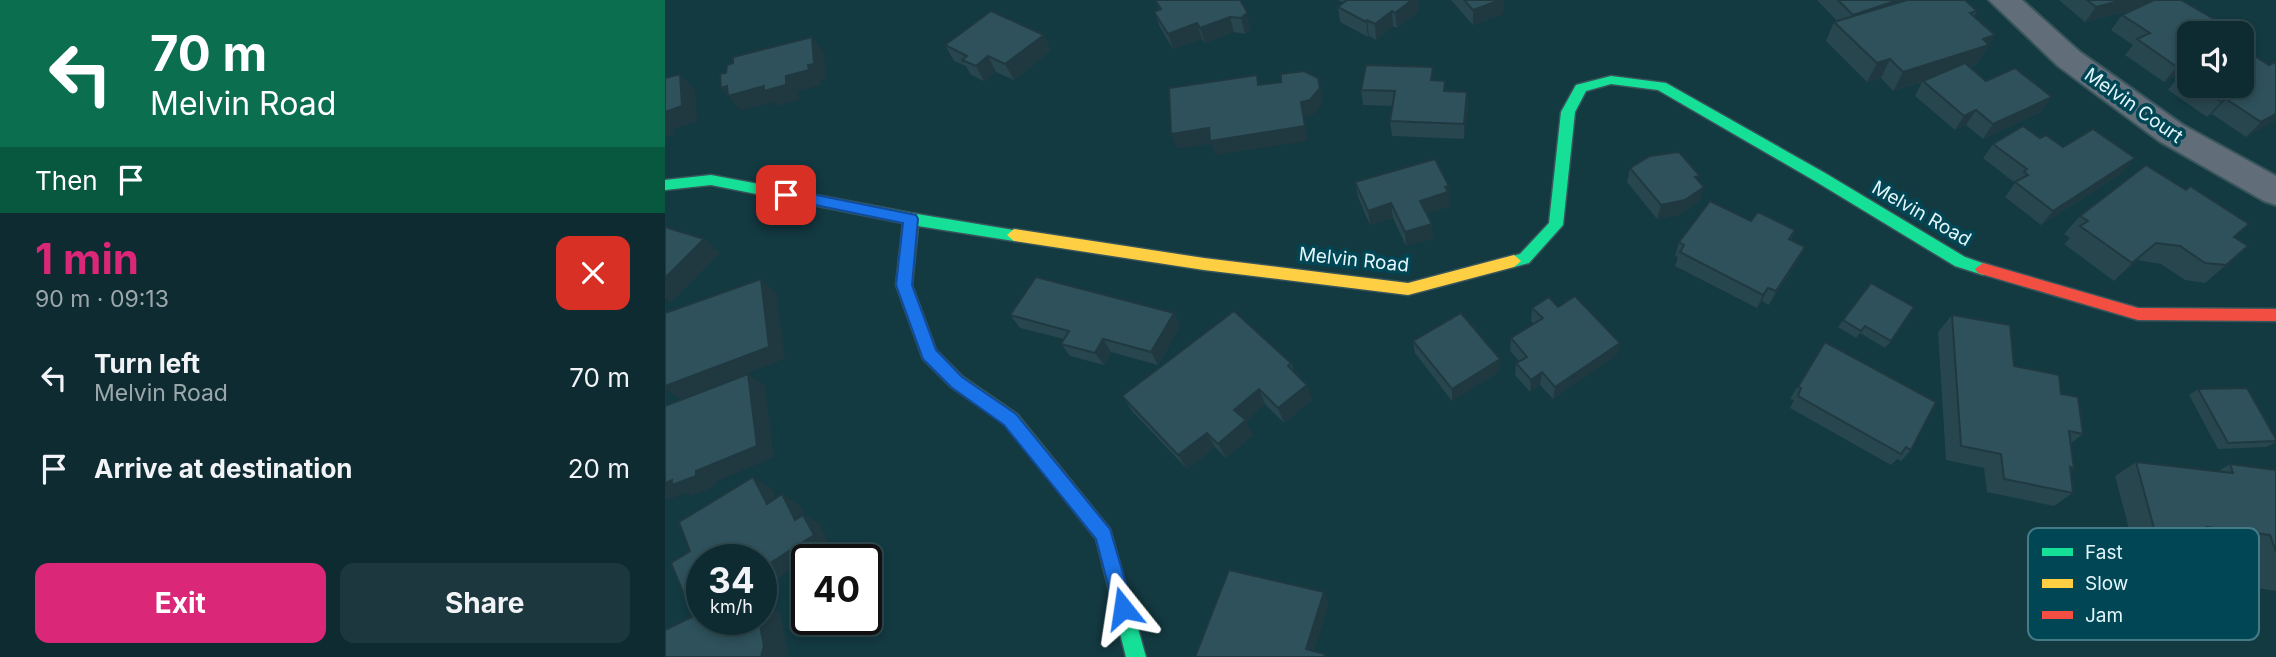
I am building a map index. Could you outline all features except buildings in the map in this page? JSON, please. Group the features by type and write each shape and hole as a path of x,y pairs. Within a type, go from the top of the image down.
{"street":[{"name":"Melvin Court","path":"2004,0 2069,59 2171,133 2276,192"},
{"name":"Melvin Road","path":"665,185 711,180 911,219 1204,264 1408,289 1524,259 1556,225 1568,112 1581,88 1611,80 1661,86 1798,164 1960,262 2138,314 2276,315"},
{"path":"911,219 904,285 929,354 957,382 1010,419 1104,535 1136,657"}],"traffic: fast":[{"path":"1514,261 1524,259 1556,225 1568,112 1581,88 1611,80 1661,86 1820,177 1960,262 1983,269"},
{"path":"665,185 711,180 911,219 1014,235"},
{"path":"911,219 904,285 929,354 957,382 1011,419 1104,535 1136,657"}],"traffic: slow":[{"path":"1014,235 1204,264 1408,289 1514,261"}],"traffic: jam":[{"path":"1983,269 2138,314 2276,315"}],"route":[{"path":"786,195 911,219 904,285 929,354 957,382 1010,419 1104,535 1123,608"}]}
